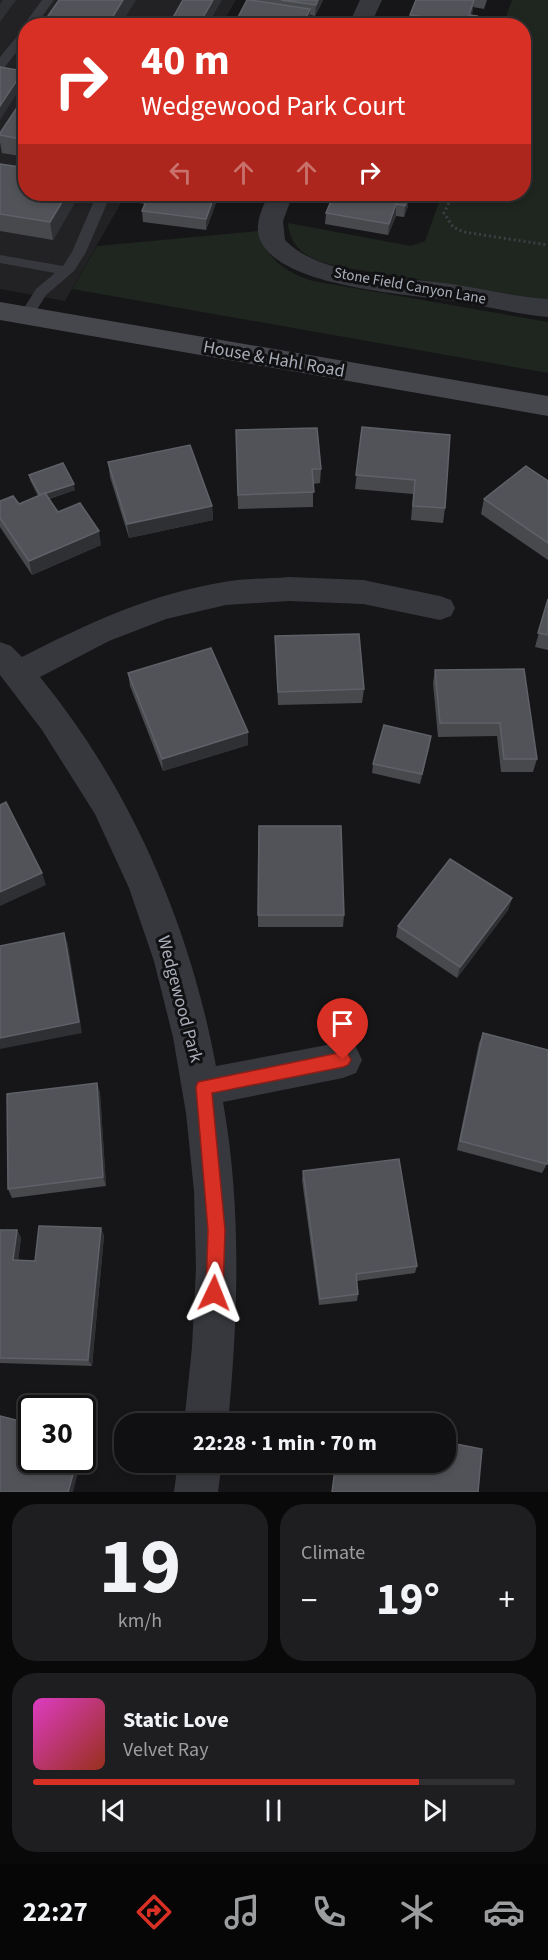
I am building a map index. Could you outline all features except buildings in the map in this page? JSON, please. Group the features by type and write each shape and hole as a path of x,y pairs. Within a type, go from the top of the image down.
{"street":[{"path":"363,18 371,0"},
{"name":"Stone Field Canyon Lane","path":"278,201 271,214 269,234 278,248 302,263 339,276 548,308"},
{"name":"House & Hahl Road","path":"0,311 548,406"},
{"path":"10,664 161,608 226,593 289,589 363,592 440,608"},
{"name":"Wedgewood Park","path":"10,664 72,748 114,816 149,893 176,977 204,1087 216,1230 212,1376 207,1413"},
{"path":"204,1087 343,1060"},
{"path":"196,1492 199,1473"}],"lane":[{"path":"35,18 48,0"},
{"path":"3,70 18,45"},
{"path":"26,316 41,292 67,271 79,252 101,201"},
{"path":"0,259 67,271"}],"path":[{"path":"450,201 444,213 453,227 470,233 548,245"}],"shaded area":[{"path":"0,0 236,0 225,18 18,18 18,201 122,201 65,301 0,289"},
{"path":"512,0 548,0 548,300 340,267 322,262 299,249 293,242 288,223 411,246 425,241 439,201 531,201 531,18 506,18"},
{"path":"258,231 266,250 279,264 313,281 548,322 548,373 72,289 97,246"}],"route":[{"path":"214,1293 216,1230 204,1087 343,1060"}]}
